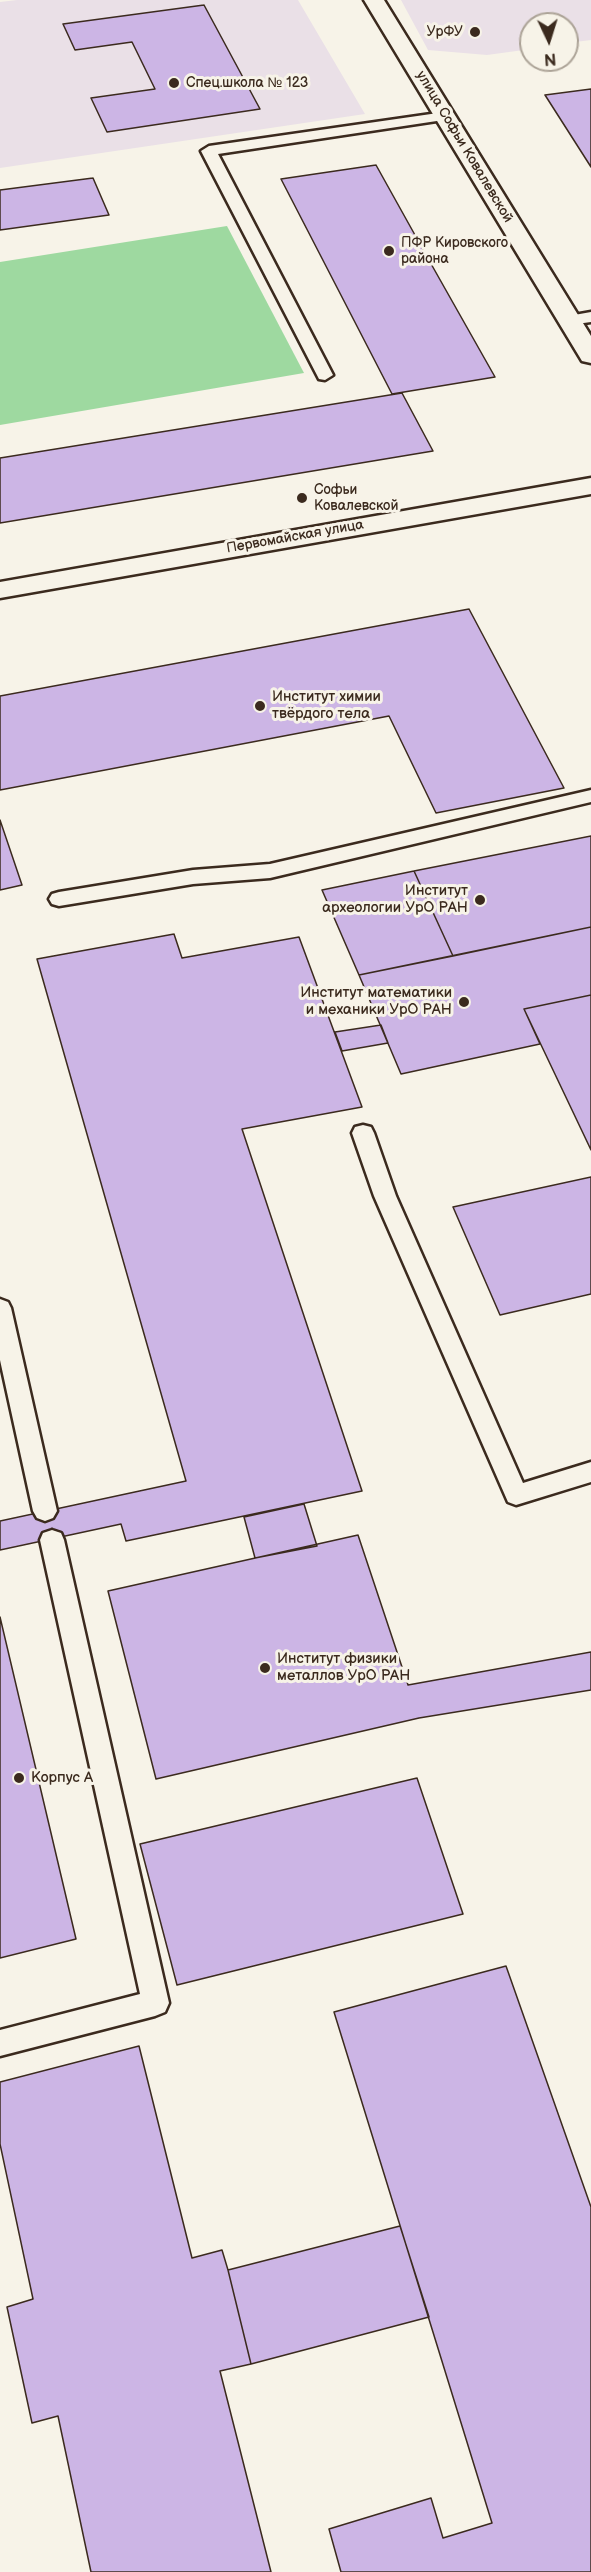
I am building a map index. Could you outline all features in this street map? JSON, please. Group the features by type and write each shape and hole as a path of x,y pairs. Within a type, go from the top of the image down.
{"street":[{"name":"улица Софьи Ковалевской","path":"374,0 445,116 580,318 591,356"},
{"name":"Первомайская улица","path":"0,590 591,486"}],"lane":[{"path":"325,375 209,151 445,116"},
{"path":"59,899 193,877 270,871 514,812 591,796"},
{"path":"363,1133 385,1196 516,1495 542,1485 591,1472"},
{"path":"0,1308 45,1511"},
{"path":"0,2043 155,2003 52,1540"}],"shaded area":[{"name":"Спец.школа № 123","path":"17,0 298,0 365,114 0,168 0,2"},
{"name":"УрФУ","path":"401,0 591,0 591,40 579,42 579,12 519,12 519,51 487,55 428,50"}],"green space":[{"path":"227,226 304,373 0,425 0,262"}],"building":[{"path":"204,5 260,109 107,132 91,98 155,89 132,42 75,50 63,24"},
{"path":"591,89 591,167 545,95"},
{"path":"376,165 495,377 392,394 281,179"},
{"path":"93,178 109,215 0,230 0,190"},
{"path":"402,393 433,451 0,523 0,458"},
{"name":"Институт химии твёрдого тела","path":"469,609 564,788 436,813 389,716 0,790 0,696"},
{"path":"0,820 22,885 0,890"},
{"path":"591,836 591,927 453,956 414,871"},
{"path":"414,871 453,956 359,975 322,890"},
{"name":"Институт математики и механики УрО РАН","path":"591,927 591,995 524,1009 540,1044 401,1074 359,975"},
{"path":"174,934 182,958 299,937 362,1107 242,1129 362,1491 126,1541 121,1524 0,1550 0,1521 186,1481 37,959"},
{"path":"591,995 591,1150 524,1009"},
{"path":"381,1025 388,1043 342,1051 335,1032"},
{"path":"591,1177 591,1294 500,1315 453,1207"},
{"path":"304,1504 317,1546 255,1558 244,1517"},
{"name":"Институт физики металлов УрО РАН","path":"358,1535 408,1685 591,1652 591,1690 419,1718 156,1779 108,1591"},
{"name":"Корпус А","path":"0,1617 76,1939 0,1958"},
{"path":"417,1778 463,1914 177,1985 140,1844"},
{"path":"506,1966 591,2207 591,2572 341,2572 329,2529 431,2498 443,2538 492,2523 334,2012"},
{"path":"139,2046 192,2258 222,2250 228,2270 251,2364 220,2371 271,2572 91,2572 58,2416 32,2423 7,2307 33,2299 0,2144 0,2082"},
{"path":"400,2226 429,2317 251,2364 228,2270"}],"place":[{"name":"УрФУ","path":"475,32"},
{"name":"Спец.школа № 123","path":"174,83"},
{"name":"ПФР Кировского района","path":"389,251"},
{"name":"Софьи Ковалевской","path":"302,498"},
{"name":"Институт химии твёрдого тела","path":"260,706"},
{"name":"Институт археологии УрО РАН","path":"480,900"},
{"name":"Институт математики и механики УрО РАН","path":"464,1002"},
{"name":"Институт физики металлов УрО РАН","path":"265,1668"},
{"name":"Корпус А","path":"19,1778"}]}
